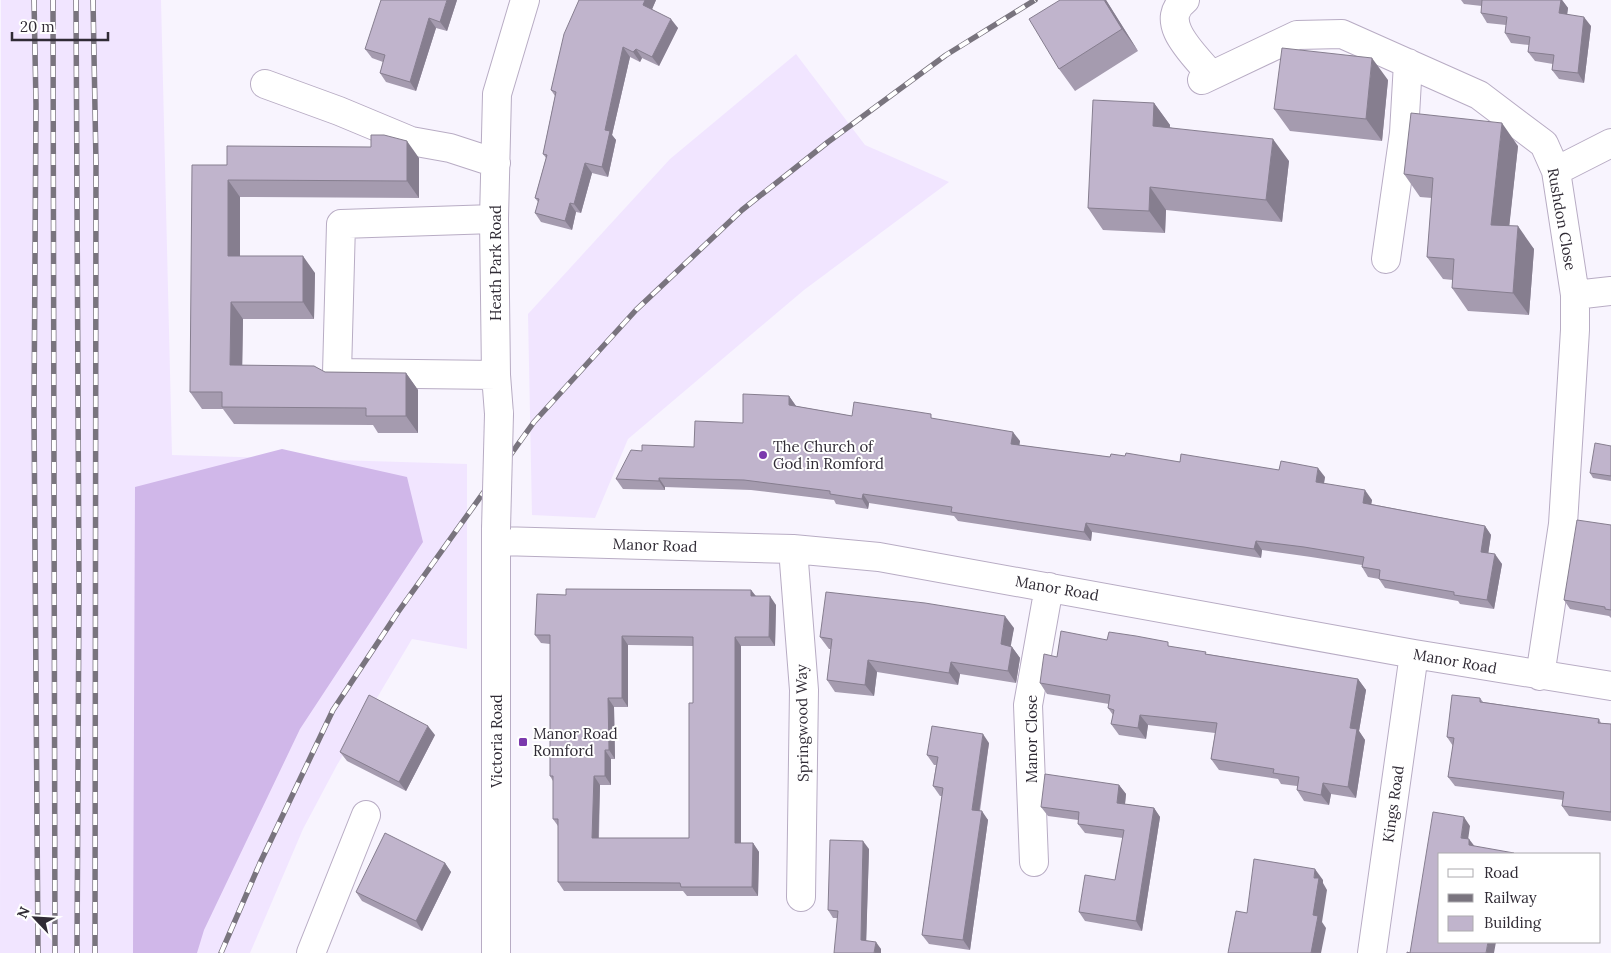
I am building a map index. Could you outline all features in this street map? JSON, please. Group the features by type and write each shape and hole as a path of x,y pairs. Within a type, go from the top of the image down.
{"street":[{"name":"Heath Park Road","path":"497,535 499,414 496,375 494,219 497,94 525,0"},
{"name":"Rushdon Close","path":"1185,0 1179,4 1173,14 1173,23 1206,77 1297,35 1342,34 1479,95 1544,144 1556,171 1574,295 1575,330 1563,524 1540,676"},
{"path":"1386,260 1404,133 1408,63"},
{"path":"265,84 339,111 411,141 450,148 496,163"},
{"path":"1556,171 1611,143"},
{"path":"494,219 341,224 337,373 496,375"},
{"path":"1574,295 1611,290"},
{"name":"Manor Road","path":"497,535 793,549 879,557 1414,654 1540,676 1611,686"},
{"name":"Victoria Road","path":"496,953 497,535"},
{"name":"Springwood Way","path":"793,549 804,690 802,897"},
{"name":"Manor Close","path":"1034,862 1028,705 1049,587"},
{"name":"Kings Road","path":"1372,953 1414,654"},
{"path":"311,953 366,815"}],"shaded area":[{"path":"1,0 161,0 172,455 467,464 467,649 412,639 337,765 303,829 250,953 0,953"},
{"path":"796,54 865,145 949,182 804,290 628,439 595,518 532,515 528,314 670,159"},
{"path":"282,449 407,477 423,542 300,729 204,930 197,953 133,953 135,487"}],"building":[{"path":"381,0 447,0 440,22 429,18 410,82 380,73 385,55 365,49"},
{"path":"579,0 645,0 643,5 671,19 652,57 636,49 633,52 623,47 605,130 610,131 602,167 585,163 574,204 570,203 565,221 535,213 539,199 535,198 547,155 543,154 556,92 551,90 564,34"},
{"path":"1060,0 1104,0 1122,29 1059,69 1029,19"},
{"path":"1482,0 1561,0 1559,13 1584,17 1578,73 1552,70 1554,55 1528,52 1530,37 1505,33 1507,17 1481,13"},
{"path":"1282,48 1372,58 1366,119 1274,109"},
{"path":"1093,100 1154,103 1153,126 1273,139 1266,200 1150,187 1149,211 1088,208"},
{"path":"1411,113 1502,123 1491,225 1518,226 1513,293 1452,288 1454,259 1427,257 1433,178 1404,174"},
{"path":"371,135 384,135 407,141 407,181 228,180 228,256 303,256 303,302 231,302 230,365 314,366 325,372 406,373 406,416 366,416 366,408 222,407 222,392 190,392 192,165 227,165 227,146 371,147"},
{"path":"743,394 789,396 789,405 852,416 854,402 931,414 931,418 1013,432 1011,444 1110,457 1111,454 1125,456 1126,453 1180,462 1181,454 1279,470 1281,461 1318,468 1316,482 1365,490 1363,503 1485,526 1481,552 1495,554 1487,600 1454,595 1454,592 1379,579 1380,570 1362,567 1364,557 1304,547 1256,541 1254,549 1086,523 1084,532 951,512 952,507 863,494 862,499 830,494 830,491 744,480 659,478 659,481 616,479 631,450 642,451 642,445 694,447 695,421 743,423"},
{"path":"1595,443 1611,446 1611,476 1590,473"},
{"path":"1577,520 1611,525 1611,610 1605,609 1605,607 1564,600"},
{"path":"566,589 751,590 751,596 770,596 769,637 735,637 735,843 753,843 752,887 681,887 680,883 558,882 558,819 553,819 553,776 550,776 550,635 535,635 537,594 566,595","holes":["622,636 693,637 693,703 689,703 689,838 592,838 594,776 605,776 605,750 609,750 608,698 622,698"]},
{"path":"826,592 925,603 1005,616 1001,644 1012,647 1008,671 951,662 949,673 868,660 865,685 827,680 832,639 820,637"},
{"path":"1061,631 1107,640 1109,632 1136,636 1168,642 1168,646 1206,652 1205,654 1358,679 1350,728 1357,729 1348,787 1323,783 1321,795 1297,790 1299,777 1273,773 1274,769 1211,759 1217,723 1140,715 1138,728 1111,724 1114,710 1108,708 1110,695 1040,683 1044,654 1057,657"},
{"path":"369,695 428,726 399,782 340,752"},
{"path":"1452,695 1480,698 1480,702 1599,719 1598,723 1611,724 1611,812 1562,806 1564,792 1448,777 1454,738 1447,737"},
{"path":"932,726 983,734 972,810 982,811 963,940 922,935 943,788 933,786 938,757 927,755"},
{"path":"1045,774 1119,785 1117,803 1154,808 1136,921 1079,912 1085,875 1115,880 1124,830 1078,824 1079,812 1041,807"},
{"path":"1433,812 1464,817 1461,838 1469,839 1469,845 1514,853 1438,853 1438,943 1488,943 1486,953 1410,953"},
{"path":"385,833 445,863 416,921 356,892"},
{"path":"830,840 863,841 861,940 876,942 874,953 834,953 838,911 828,910"},
{"path":"1254,859 1315,869 1314,878 1319,878 1313,915 1318,916 1311,953 1228,953 1236,911 1247,913"}],"railway":[{"path":"34,0 36,104 34,412 38,953"},
{"path":"53,0 55,953"},
{"path":"76,0 79,589 77,953"},
{"path":"93,0 96,163 95,953"},
{"path":"221,953 260,863 333,710 398,612 534,422 636,310 742,210 828,142 946,55 1035,0"}],"place":[{"name":"The Church of God in Romford","path":"763,455"},
{"name":"Manor Road Romford","path":"523,742"}]}
